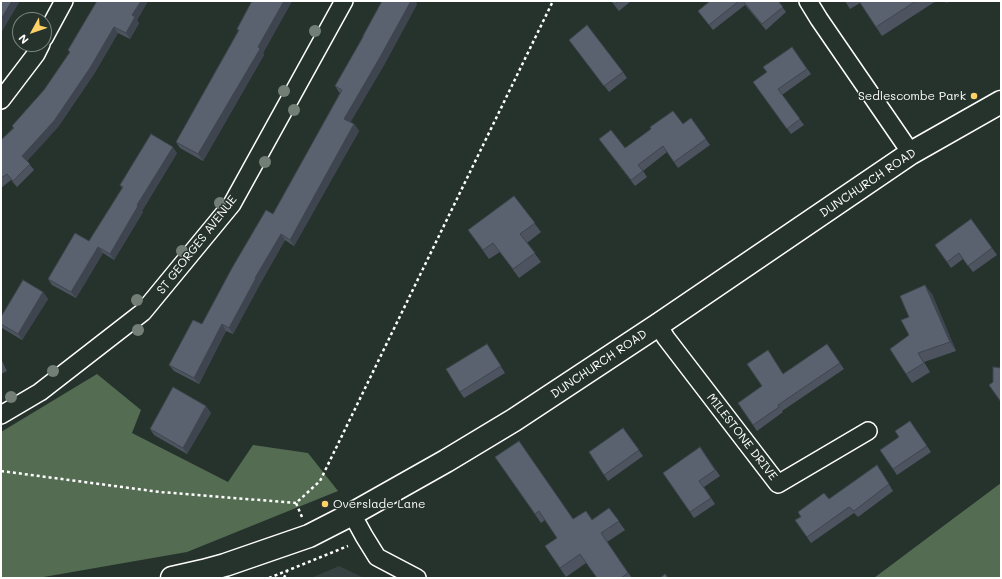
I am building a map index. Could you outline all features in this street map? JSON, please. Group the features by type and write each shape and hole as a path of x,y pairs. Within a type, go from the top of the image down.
{"highway":[{"name":"DUNCHURCH ROAD","path":"172,578 225,565 309,536 352,514 446,461 514,420 658,325 911,153 1001,102"}],"street":[{"path":"52,23 64,1"},
{"name":"ST GEORGES AVENUE","path":"1,415 40,392 143,312 148,306 232,204 344,1"},
{"path":"808,1 819,20 911,153"},
{"path":"1,100 37,52"},
{"name":"MILESTONE DRIVE","path":"658,325 666,338 778,484 868,431"},
{"path":"352,514 377,557 417,578"}],"path":[{"path":"1,471 160,492 296,503 320,481 553,1"},
{"path":"296,503 309,536"},
{"path":"269,578 287,571 284,578"}],"shaded area":[{"path":"339,566 364,578 311,578"}],"green space":[{"path":"97,374 141,410 132,433 228,482 253,445 308,453 338,491 187,552 38,578 1,578 1,432"},
{"path":"1001,483 1001,578 874,578 934,533"}],"building":[{"path":"1,1 12,1 1,19"},
{"path":"97,1 141,1 132,15 135,17 126,33 114,27 90,68 54,121 22,156 30,164 13,181 7,174 1,178 1,140 14,128 12,126 44,90 70,52 68,50"},
{"path":"252,1 284,1 258,47 260,49 198,154 176,142 239,30 237,29"},
{"path":"382,1 411,1 344,119 354,124 290,240 281,234 255,278 229,328 222,324 194,378 169,365 193,320 202,324 232,268 266,210 273,214 342,90 335,86"},
{"path":"612,1 619,1 615,4"},
{"path":"710,1 739,1 709,25 698,11"},
{"path":"743,1 778,1 783,7 762,24"},
{"path":"859,1 916,1 876,27"},
{"path":"587,25 623,72 604,86 569,40"},
{"path":"792,47 807,69 778,89 800,119 787,129 753,82 767,72 763,67"},
{"path":"673,111 683,124 691,118 706,139 674,162 663,146 638,165 643,171 631,180 599,139 611,130 625,148 651,129 650,127"},
{"path":"151,134 173,147 137,205 138,206 110,254 98,247 71,292 48,279 75,233 89,241 123,187 120,185"},
{"path":"514,196 535,223 520,234 535,253 513,269 493,243 483,250 468,230"},
{"path":"971,219 992,248 968,266 959,253 947,262 935,245"},
{"path":"23,280 43,292 18,334 1,324 1,317"},
{"path":"925,285 950,342 918,353 924,363 906,374 890,349 909,335 901,320 909,317 900,296"},
{"path":"487,344 501,366 460,392 446,369"},
{"path":"827,344 840,363 778,405 779,407 753,425 738,403 762,386 747,364 768,350 783,374"},
{"path":"993,367 1001,368 1001,402 989,385 993,382"},
{"path":"173,387 206,406 183,448 150,429"},
{"path":"910,421 927,446 893,469 880,450 899,437 895,431"},
{"path":"623,428 639,450 604,475 589,452"},
{"path":"519,441 573,519 586,511 592,520 609,508 619,521 601,533 628,573 621,578 597,578 580,554 560,568 545,546 557,538 539,511 535,514 495,457"},
{"path":"700,447 715,470 699,481 711,498 690,512 663,473"},
{"path":"877,465 889,484 854,511 849,507 807,537 795,520 801,517 798,512 824,493 829,499"},
{"path":"665,574 668,578 660,578"}],"place":[{"name":"Sedlescombe Park","path":"974,96"},
{"name":"Overslade Lane","path":"325,504"}]}
